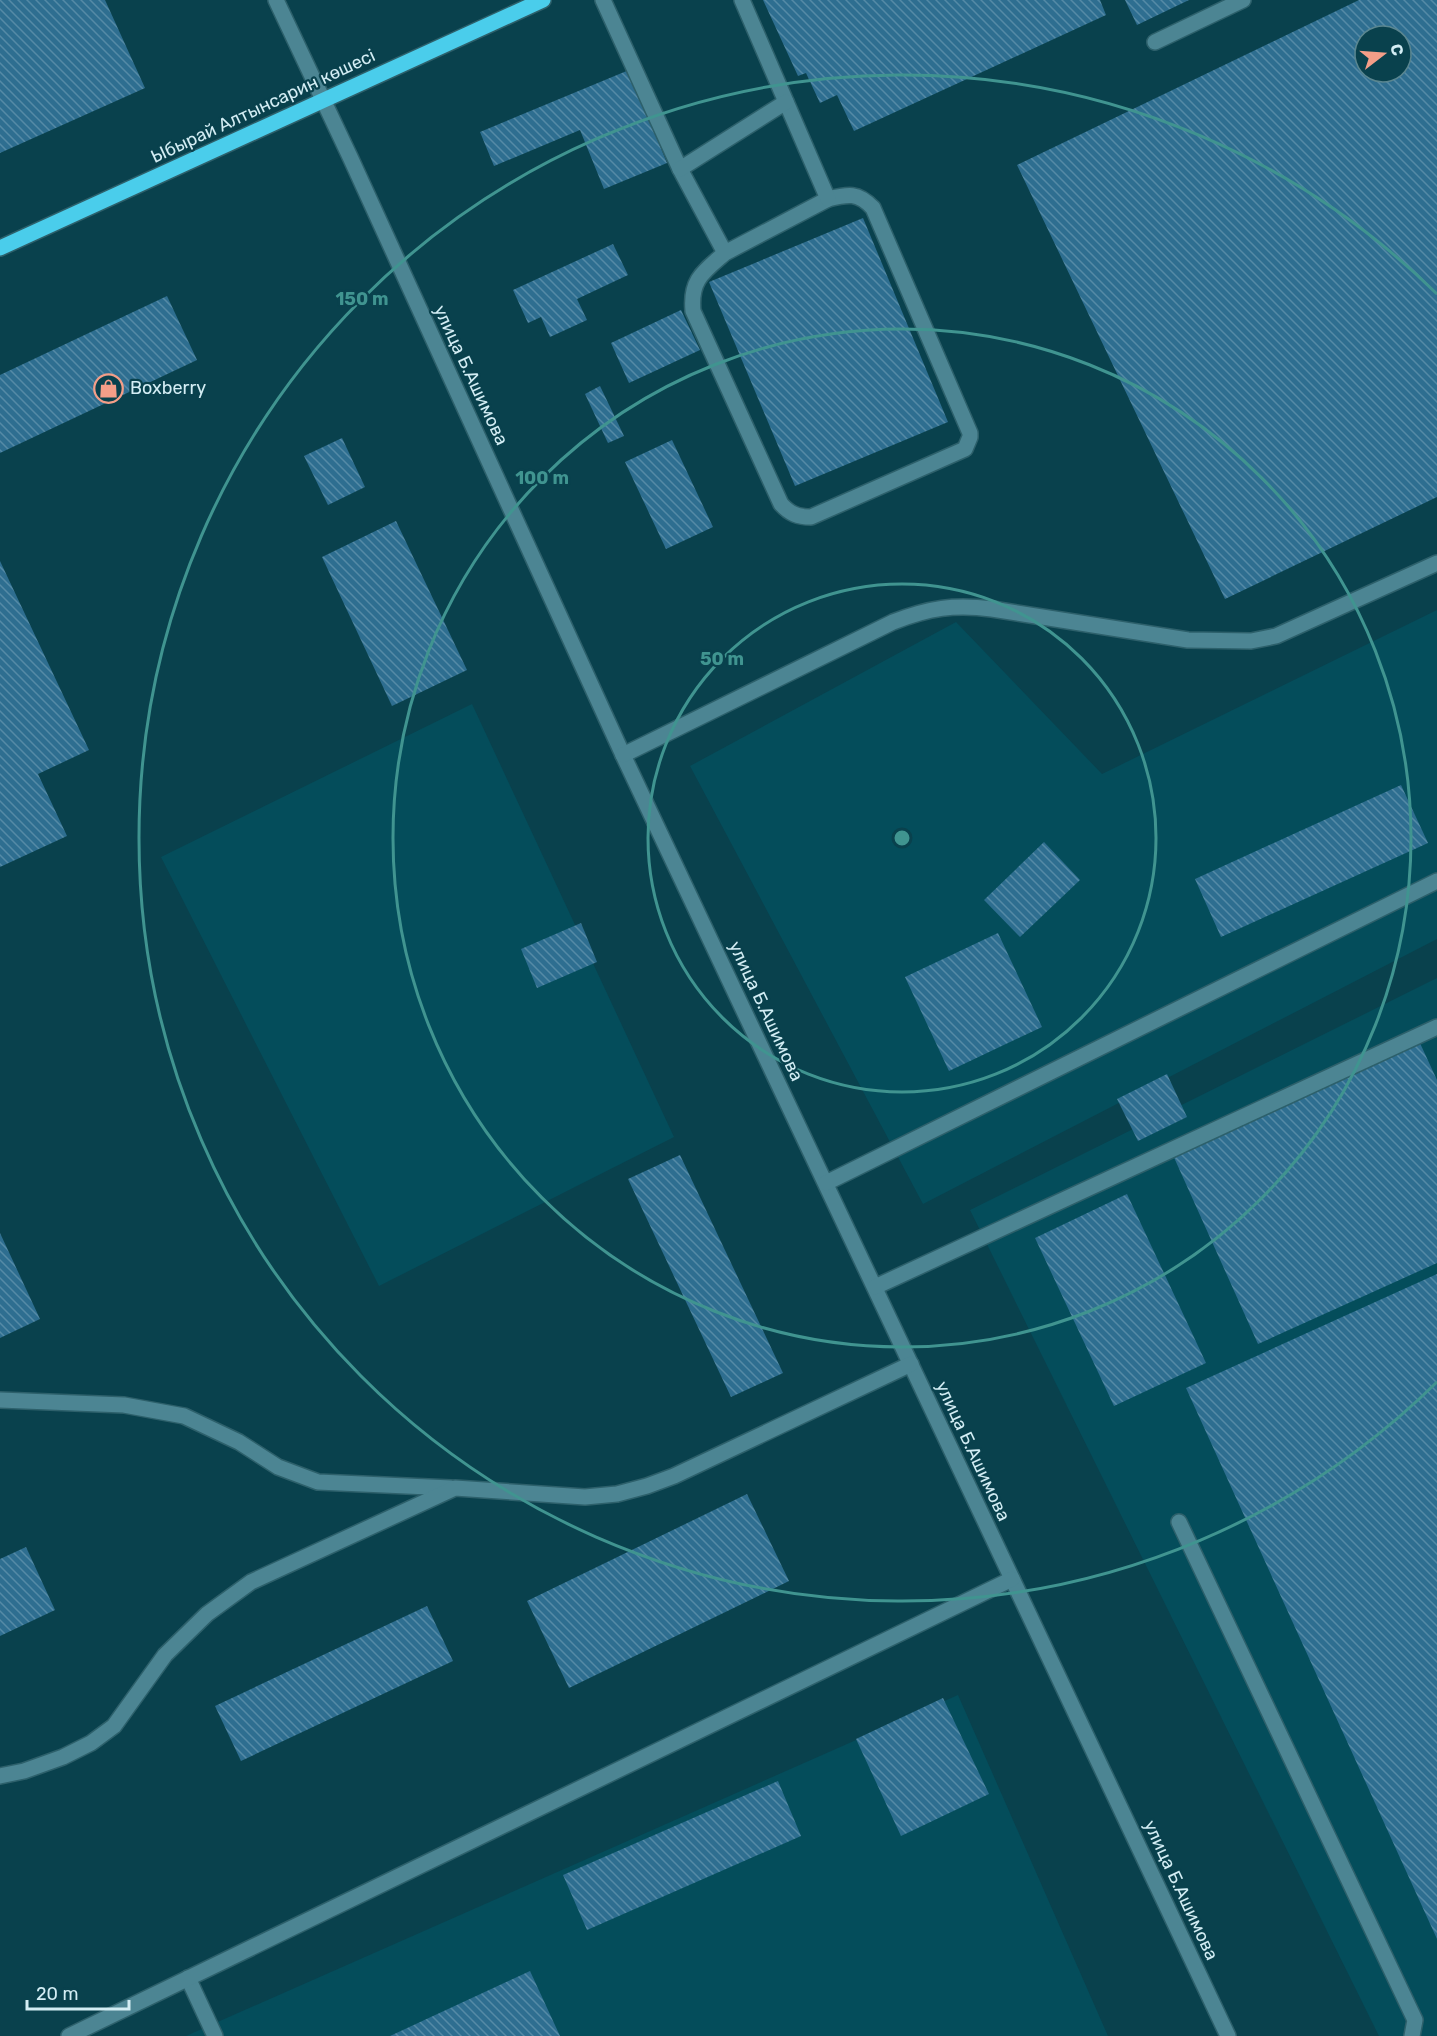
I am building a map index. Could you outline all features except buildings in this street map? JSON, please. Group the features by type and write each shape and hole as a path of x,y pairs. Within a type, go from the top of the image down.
{"main road":[{"name":"Ыбырай Алтынсарин көшесі","path":"0,248 543,0"}],"street":[{"name":"улица Б.Ашимова","path":"276,0 366,191 623,754 1228,2036"},
{"path":"603,0 681,169 725,253"},
{"path":"742,0 828,200"},
{"path":"1155,42 1243,0"},
{"path":"681,169 786,102"},
{"path":"844,195 865,200 873,208 970,433 964,449 811,517 799,517 789,512 781,504 693,311 692,297 695,283 725,253 828,200 844,195"},
{"path":"623,754 894,622 939,607 966,606 992,609 1188,640 1251,641 1276,636 1437,563"},
{"path":"826,1184 1437,881"},
{"path":"875,1287 1437,1027"},
{"path":"0,1400 124,1405 183,1416 239,1442 278,1467 318,1482 585,1497 617,1494 674,1476 911,1364"},
{"path":"0,1776 24,1771 63,1757 91,1743 114,1726 165,1655 207,1614 251,1582 455,1488"},
{"path":"1179,1522 1415,2020 1412,2036"},
{"path":"69,2036 1012,1579"},
{"path":"188,1978 215,2036"}],"shaded area":[{"path":"1437,610 1437,939 923,1204 690,766 956,622 1102,774"},
{"path":"472,704 674,1137 379,1286 161,857"},
{"path":"1437,978 1437,2036 1379,2036 970,1210"},
{"path":"958,1695 1108,2036 186,2036"}],"place":[{"name":"Boxberry","path":"109,388"}]}
